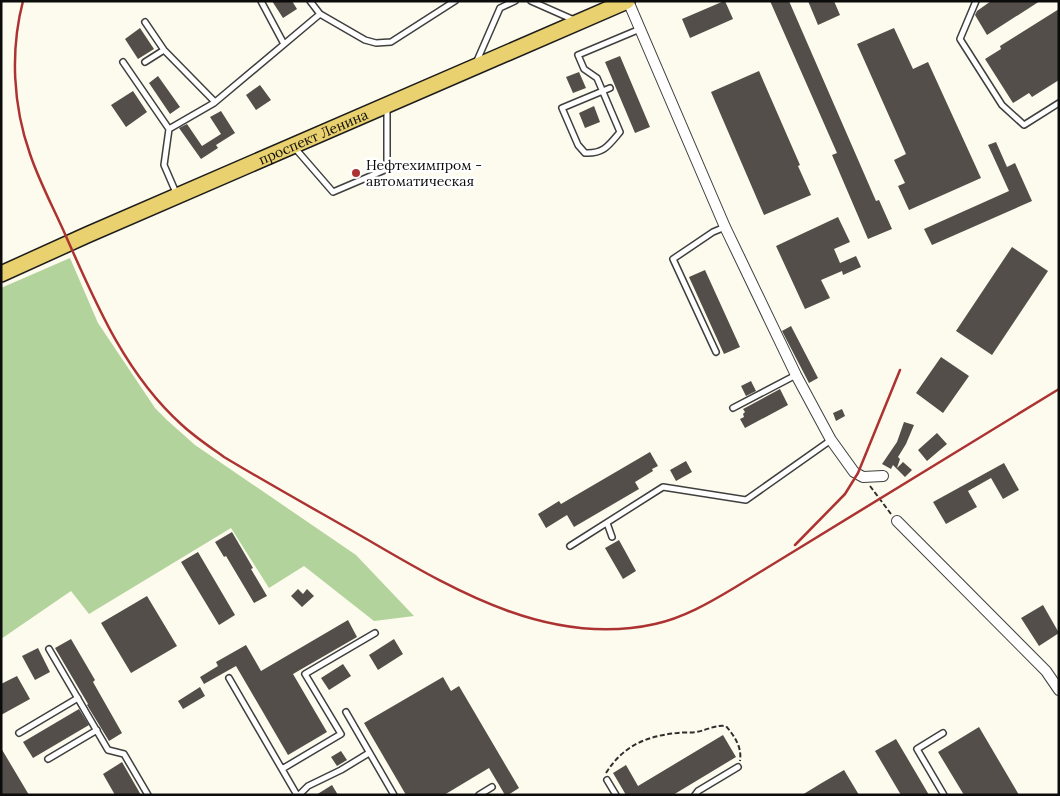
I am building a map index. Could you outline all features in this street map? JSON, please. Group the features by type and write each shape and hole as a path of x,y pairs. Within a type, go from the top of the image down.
{"main road":[{"name":"проспект Ленина","path":"1,274 627,1"}],"street":[{"path":"627,1 725,227 796,375 820,411 831,440 854,472 863,477 883,476"},
{"path":"897,522 1046,672 1059,690"}],"lane":[{"path":"261,1 284,44"},
{"path":"310,1 320,14 365,40 376,43 390,42 455,1"},
{"path":"475,67 500,8 515,1"},
{"path":"531,1 579,22"},
{"path":"976,1 960,39 1002,105 1024,125 1059,103"},
{"path":"169,129 215,102 320,14"},
{"path":"145,22 164,50 215,102"},
{"path":"610,88 603,91 562,108 578,145 585,153 597,154 610,144 620,132 603,91 597,78 584,69 578,55 640,29"},
{"path":"145,62 164,50"},
{"path":"123,62 169,129 164,166 177,196"},
{"path":"293,146 333,192 378,173 387,169 388,105"},
{"path":"716,352 673,259 713,232 725,227"},
{"path":"733,408 796,375"},
{"path":"570,546 663,488 746,500 831,440"},
{"path":"607,523 612,537"},
{"path":"282,769 341,734 305,674 375,633"},
{"path":"49,649 108,750 124,754 148,795"},
{"path":"229,678 298,795 308,786 341,770 369,753"},
{"path":"19,733 78,698"},
{"path":"346,712 394,795"},
{"path":"48,759 97,730"},
{"path":"943,733 917,749 944,795"},
{"path":"694,795 738,767"},
{"path":"607,780 616,795"},
{"path":"479,795 492,786"}],"path":[{"path":"863,477 897,522"},
{"path":"607,780 605,775 614,760 629,748 649,738 676,733 696,732 715,725 726,726 735,737 741,751 738,767"}],"green space":[{"path":"70,258 98,323 155,408 195,445 356,555 414,616 374,621 304,566 269,588 231,528 89,614 71,591 1,639 1,288"}],"building":[{"path":"272,1 292,1 297,9 283,18"},
{"path":"724,1 733,19 690,38 682,19"},
{"path":"770,1 789,1 876,201 879,200 892,229 868,239 832,155 837,153"},
{"path":"808,1 834,1 840,15 818,25"},
{"path":"991,1 1040,1 987,35 975,15 977,11"},
{"path":"1059,9 1059,80 1032,97 1029,93 1013,103 985,59 1001,49 1000,46"},
{"path":"140,28 154,49 138,59 125,39"},
{"path":"894,28 913,69 928,62 981,178 909,210 898,186 905,183 894,160 906,154 857,44"},
{"path":"620,56 650,127 635,133 605,62"},
{"path":"759,71 811,195 764,215 711,92"},
{"path":"579,72 586,88 573,93 566,77"},
{"path":"158,76 180,107 170,114 149,83"},
{"path":"260,85 271,100 256,110 246,95"},
{"path":"133,91 147,112 126,127 111,105"},
{"path":"594,106 600,122 585,128 579,113"},
{"path":"221,111 235,133 216,145 218,148 201,159 179,128 187,124 202,146 221,134 210,117"},
{"path":"996,142 1007,167 1015,163 1032,201 932,245 924,229 1009,191 988,145"},
{"path":"838,217 850,242 834,249 840,263 856,256 861,267 843,275 842,271 821,280 830,298 805,309 776,246"},
{"path":"1012,247 1048,271 992,355 956,331"},
{"path":"705,270 740,347 724,354 689,277"},
{"path":"791,326 818,378 809,383 782,331"},
{"path":"941,357 969,376 943,413 916,393"},
{"path":"751,381 756,391 746,396 741,386"},
{"path":"780,389 788,405 745,428 740,419 744,417 743,414 745,412 743,409"},
{"path":"842,409 845,416 836,421 833,413"},
{"path":"904,422 914,425 898,457 900,459 897,468 903,462 912,470 905,477 893,465 891,469 882,464 897,442"},
{"path":"937,433 947,444 927,461 918,450"},
{"path":"650,452 658,466 635,482 639,489 574,527 567,515 546,528 538,514 559,501 561,504"},
{"path":"686,461 692,472 676,481 670,470"},
{"path":"1004,463 1019,490 1003,499 991,478 968,491 977,507 946,524 933,502"},
{"path":"232,532 267,596 254,603 226,556 224,557 215,542"},
{"path":"619,540 636,571 623,579 605,548"},
{"path":"198,552 235,615 219,625 181,562"},
{"path":"298,589 303,594 307,589 314,596 302,607 291,596"},
{"path":"147,596 177,646 131,673 101,623"},
{"path":"1043,605 1059,633 1039,646 1021,618"},
{"path":"348,620 357,637 293,674 327,732 288,755 236,666 204,684 200,677 218,666 216,662 246,645 261,671"},
{"path":"71,639 95,680 93,682 122,733 109,741 55,648"},
{"path":"394,639 403,654 378,670 369,655"},
{"path":"38,648 50,672 35,680 22,656"},
{"path":"343,664 351,676 329,690 321,678"},
{"path":"17,676 30,699 1,715 1,684"},
{"path":"443,677 451,691 459,686 519,788 508,795 505,795 489,768 444,795 406,795 364,723"},
{"path":"200,687 205,696 183,709 178,701"},
{"path":"79,709 89,725 33,758 23,742"},
{"path":"979,727 1019,795 964,795 938,752"},
{"path":"723,735 736,757 673,795 626,795 613,773 626,765 638,786"},
{"path":"896,739 929,795 901,795 875,751"},
{"path":"1,748 29,795 1,795"},
{"path":"341,751 347,760 337,766 331,757"},
{"path":"122,762 141,795 115,795 103,774"},
{"path":"844,770 859,795 802,795 820,784"},
{"path":"332,785 338,795 316,795"}],"railway":[{"path":"23,1 16,39 15,78 24,136 42,184 100,311 113,336 144,383 182,425 224,457 440,580 508,611 544,622 580,628 617,629 655,624 686,614 734,588 1059,389"},
{"path":"795,545 845,494 858,473 900,370"}],"place":[{"name":"Нефтехимпром - автоматическая","path":"356,173"}]}
